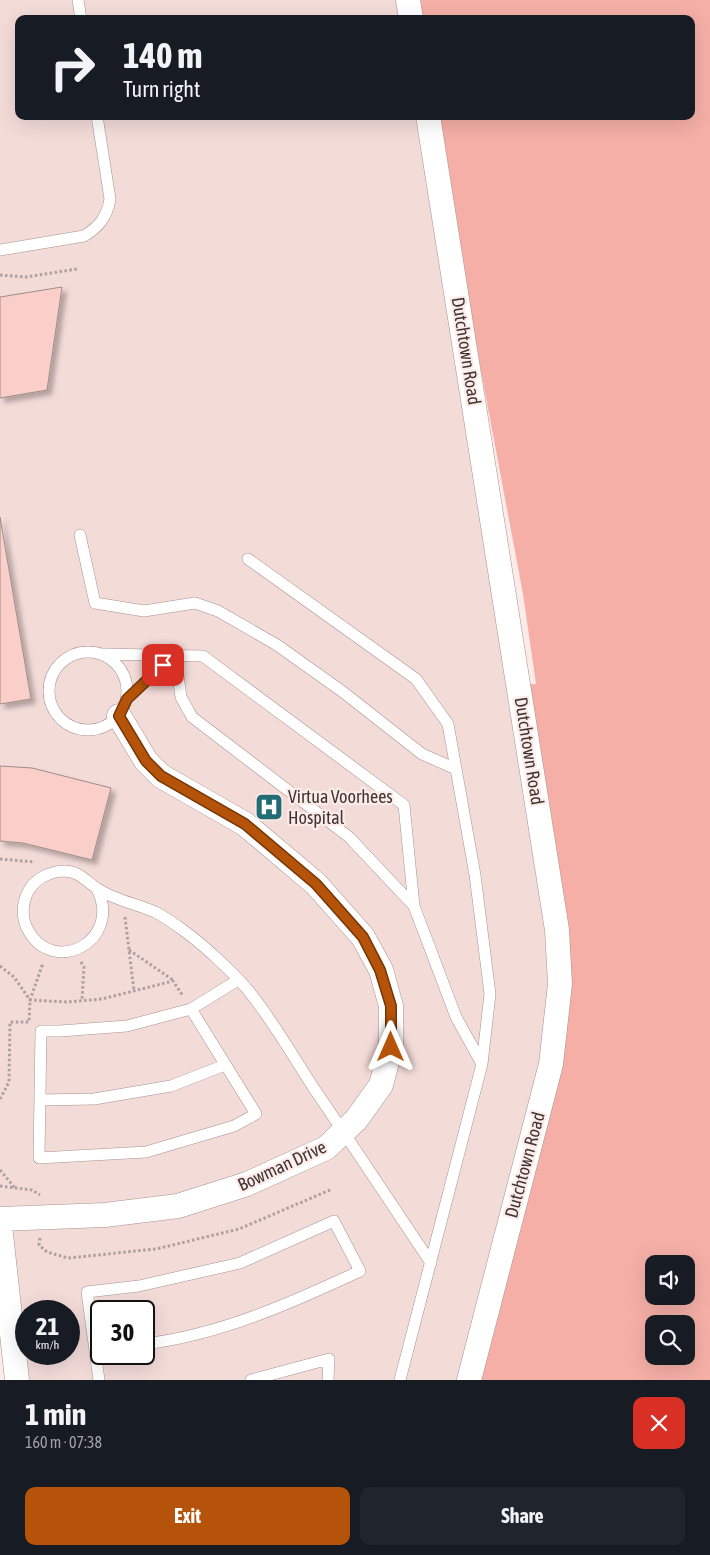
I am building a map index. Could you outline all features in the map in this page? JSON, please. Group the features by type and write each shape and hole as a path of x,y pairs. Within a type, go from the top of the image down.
{"street":[{"path":"408,0 410,15"},
{"name":"Dutchtown Road","path":"429,120 558,930 560,984 551,1064 469,1380"},
{"name":"Bowman Drive","path":"0,1219 105,1216 178,1206 247,1184 326,1148 356,1120 381,1085 391,1047 391,1006 380,970 363,937 316,884 245,824 161,776 146,761 123,707"},
{"path":"0,1225 17,1380"}],"lane":[{"path":"78,0 80,15"},
{"path":"0,250 84,236 94,230 108,211 110,199 97,120"},
{"path":"80,535 95,603 144,611 195,603 218,611 277,645 343,692 422,754 456,769"},
{"path":"248,559 416,679 448,724 475,875 490,994 482,1064 400,1380"},
{"path":"175,654 104,727 86,730 76,728 60,719 50,702 50,683 58,666 73,655 82,652 101,654 175,654 203,656 404,805 414,906 456,1017 482,1064"},
{"path":"101,654 117,664 123,671 126,680 123,707"},
{"path":"175,654 181,697 192,717 349,837 414,906"},
{"path":"97,889 103,906 102,925 92,940 76,950 53,950 33,938 23,917 27,895 42,878 64,871 79,874 97,889 156,913 210,951 251,993 431,1262"},
{"path":"192,1009 256,1114 234,1126 146,1152 39,1158 40,1030 60,1031 127,1026 192,1009 238,980"},
{"path":"40,1100 94,1099 171,1086 226,1065"},
{"path":"90,1308 87,1292 139,1286 240,1263 334,1221 360,1271 276,1310 224,1326 155,1342"},
{"path":"251,1380 329,1359 328,1380"},
{"path":"98,1365 98,1380"}],"path":[{"path":"0,275 26,277 77,269"},
{"path":"0,859 35,862"},
{"path":"124,900 134,991"},
{"path":"76,950 84,967 82,1000"},
{"path":"129,950 173,981 192,1009"},
{"path":"0,966 14,977 30,1000 29,1022 10,1022 10,1082 0,1098"},
{"path":"30,1000 102,998 173,981"},
{"path":"0,1170 15,1188"},
{"path":"82,1256 156,1249 239,1229 330,1190"}],"shaded area":[{"name":"Virtua Voorhees Hospital","path":"0,0 408,0 410,15 15,15 15,120 429,120 560,984 469,1380 17,1380 15,1365 80,1365 80,1300 15,1300 15,1362 0,1225"},
{"path":"411,0 710,0 710,1380 469,1380 560,984 518,684 536,684 523,594 434,120 695,120 695,15 414,15"}],"building":[{"path":"62,287 47,390 0,398 0,297"},
{"path":"0,517 31,699 0,704"},
{"path":"0,766 32,768 111,788 92,860 23,843 0,841"}],"place":[{"name":"Virtua Voorhees Hospital","path":"269,807"}],"route":[{"path":"163,665 127,699 119,716 146,761 161,776 245,824 316,884 363,937 380,970 391,1006 391,1047"}]}
